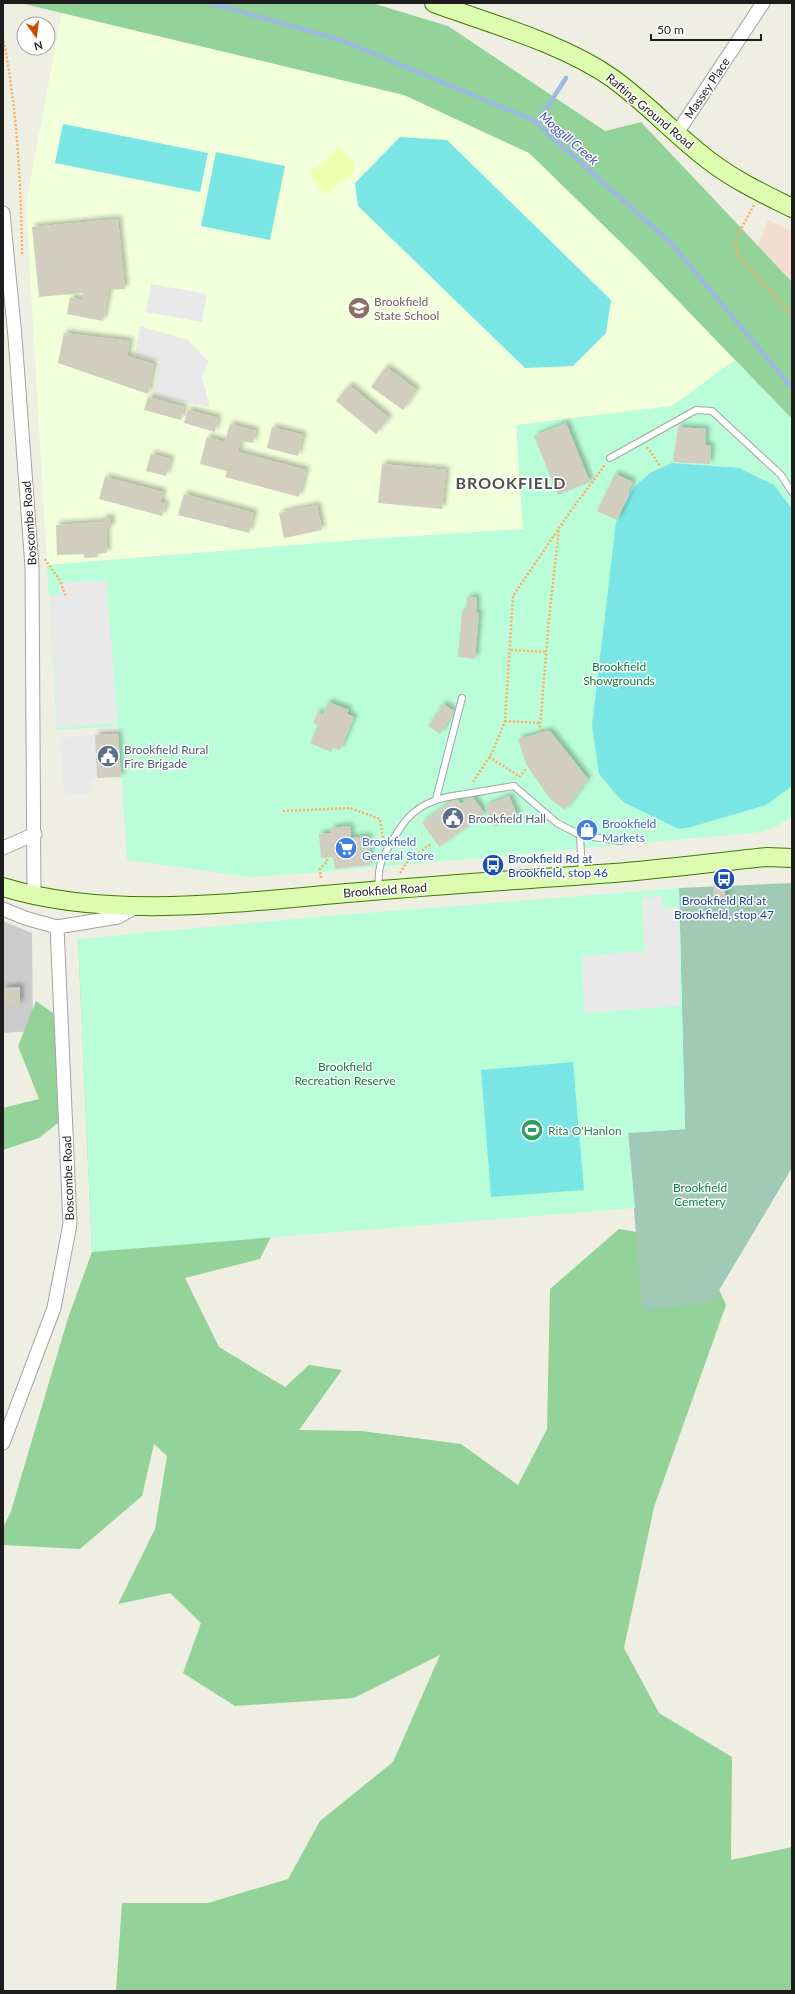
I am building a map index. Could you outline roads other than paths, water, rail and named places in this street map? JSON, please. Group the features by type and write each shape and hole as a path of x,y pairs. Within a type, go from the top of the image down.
{"main road":[{"name":"Rafting Ground Road","path":"434,3 552,46 590,64 631,93 711,162 762,193 792,208"},
{"name":"Brookfield Road","path":"767,857 792,847"},
{"name":"Brookfield Road","path":"3,887 34,896 82,903 138,906 233,902 582,875 767,857 792,858"}],"street":[{"name":"Massey Place","path":"677,133 763,3"},
{"name":"Boscombe Road","path":"3,213 15,337 32,567 34,896"},
{"path":"3,848 34,834"},
{"path":"3,909 25,918 57,926 118,917 138,906"},
{"name":"Boscombe Road","path":"3,1443 54,1308 70,1224 57,926"}],"lane":[{"path":"610,458 696,410 712,411 781,475 792,492"},
{"path":"436,799 462,698"},
{"path":"379,890 378,875 380,864 385,852 408,818 426,804 436,799 514,786 557,823 580,835 621,841"},
{"path":"580,835 582,875"}],"waterway":[{"name":"Moggill Creek","path":"210,3 341,40 533,120 671,243 792,388"},
{"path":"537,123 566,78"}],"place":[{"name":"Brookfield State School","path":"359,308"},
{"name":"Brookfield Rural Fire Brigade","path":"108,756"},
{"name":"Brookfield Hall","path":"453,818"},
{"name":"Brookfield Markets","path":"587,830"},
{"name":"Brookfield General Store","path":"346,848"},
{"name":"Brookfield Rd at Brookfield, stop 46","path":"493,865"},
{"name":"Brookfield Rd at Brookfield, stop 47","path":"724,879"},
{"name":"Rita O'Hanlon","path":"532,1130"}],"district":[{"name":"BROOKFIELD","path":"511,482"}],"park label":[{"name":"Brookfield Showgrounds","path":"619,673"},
{"name":"Brookfield Recreation Reserve","path":"345,1073"},
{"name":"Brookfield Cemetery","path":"700,1194"}]}
